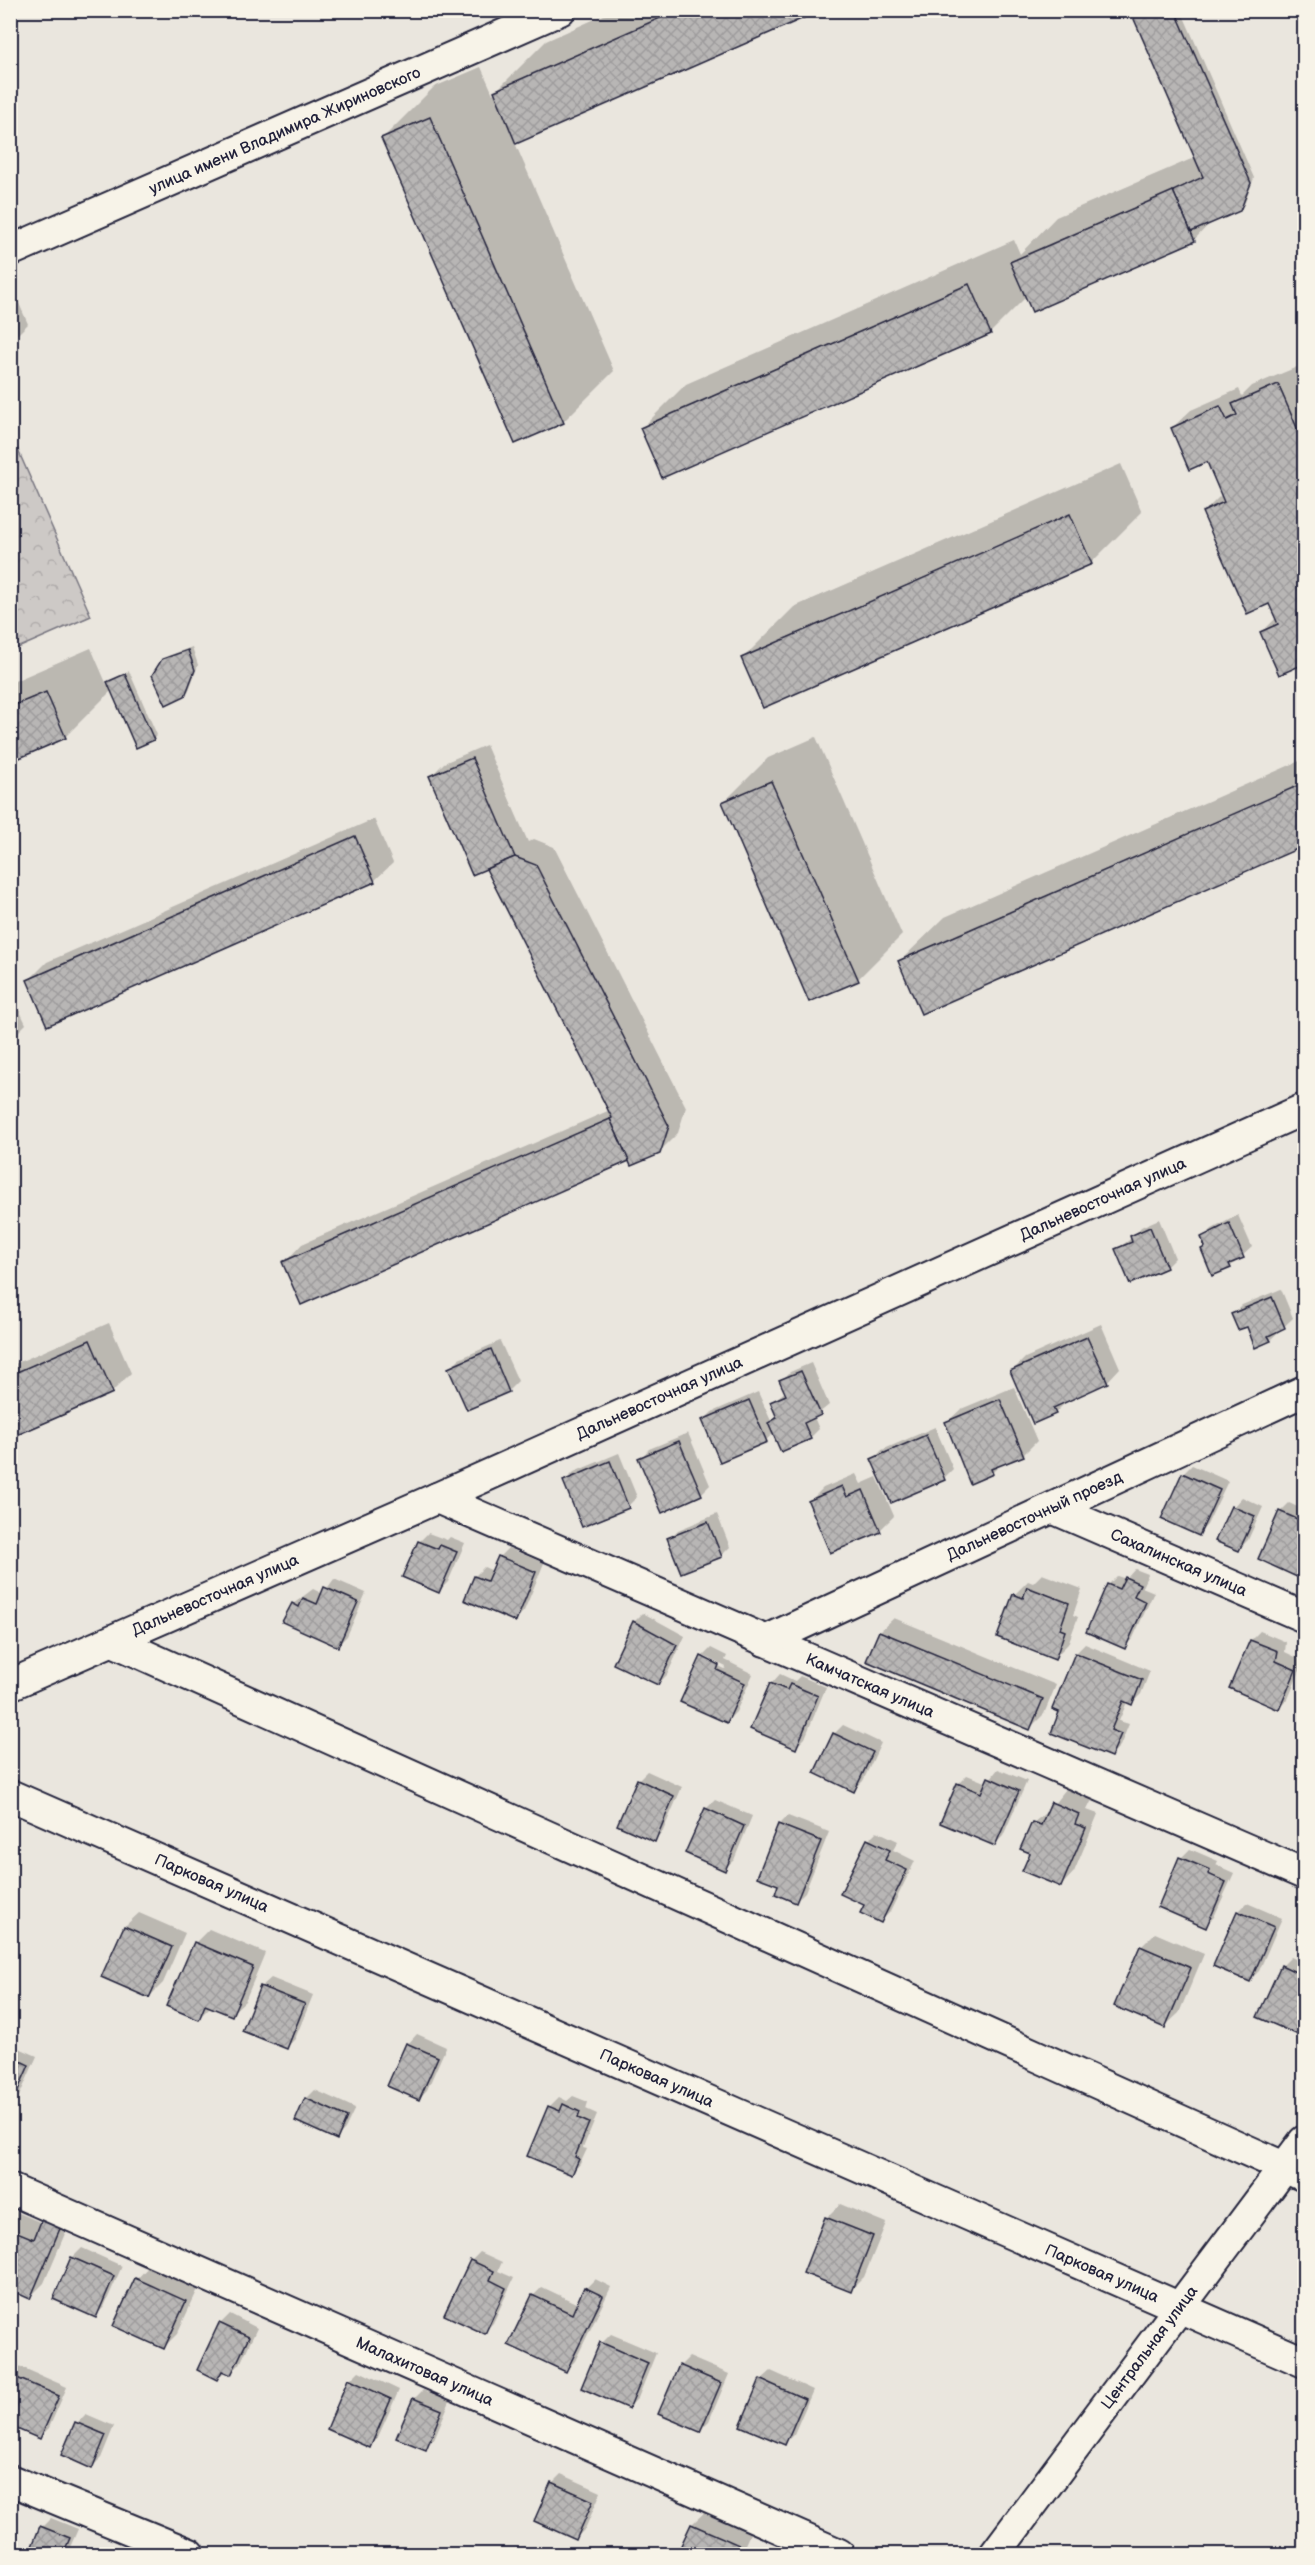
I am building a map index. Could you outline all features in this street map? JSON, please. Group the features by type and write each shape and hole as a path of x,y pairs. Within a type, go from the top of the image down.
{"street":[{"name":"улица имени Владимира Жириновского","path":"10,251 560,10"},
{"name":"Дальневосточная улица","path":"10,1685 437,1498 1305,1109"},
{"name":"Дальневосточный проезд","path":"765,1641 1305,1390"},
{"name":"Камчатская улица","path":"437,1498 1305,1874"},
{"name":"Сахалинская улица","path":"1052,1508 1305,1617"},
{"path":"112,1641 1295,2172"},
{"name":"Парковая улица","path":"10,1795 1305,2362"},
{"name":"Центральная улица","path":"995,2554 1180,2307 1295,2172 1305,2141"},
{"name":"Малахитовая улица","path":"10,2189 839,2554"},
{"path":"10,2480 190,2554"}],"green space":[{"path":"10,432 91,616 11,651 10,651"}],"building":[{"path":"678,10 822,10 516,144 494,91"},
{"path":"1130,10 1175,10 1251,183 1240,211 1191,232 1173,191 1203,177"},
{"path":"430,117 564,423 515,444 381,138"},
{"path":"1173,191 1195,241 1032,312 1010,262"},
{"path":"969,284 991,334 662,478 640,428"},
{"path":"1278,384 1304,444 1304,664 1279,675 1260,632 1278,624 1269,604 1247,614 1202,512 1224,502 1207,462 1189,470 1171,428 1220,406 1227,420 1237,415 1232,404"},
{"path":"1070,514 1092,564 763,708 741,658"},
{"path":"188,650 195,670 185,696 166,705 152,675 162,659"},
{"path":"125,674 154,740 136,748 107,682"},
{"path":"46,692 66,738 10,762 10,707"},
{"path":"472,758 515,857 472,875 429,776"},
{"path":"771,781 859,981 809,1002 722,802"},
{"path":"1304,783 1304,846 921,1014 898,961"},
{"path":"355,836 375,882 47,1026 27,980"},
{"path":"515,857 536,865 669,1126 660,1154 631,1166 610,1119 612,1118 486,869"},
{"path":"610,1119 629,1161 301,1305 282,1262"},
{"path":"1229,1223 1244,1258 1229,1264 1231,1268 1212,1276 1201,1249 1205,1247 1201,1237"},
{"path":"1150,1227 1167,1268 1130,1284 1115,1249 1132,1242 1130,1236"},
{"path":"1272,1297 1285,1328 1268,1336 1271,1341 1255,1348 1247,1327 1238,1330 1231,1314"},
{"path":"1087,1337 1108,1383 1053,1408 1056,1414 1033,1424 1010,1371"},
{"path":"90,1340 113,1393 10,1438 10,1375"},
{"path":"491,1349 509,1392 467,1410 448,1368"},
{"path":"801,1371 821,1415 804,1423 811,1439 781,1452 768,1423 777,1418 770,1402 786,1395 779,1380"},
{"path":"1000,1399 1024,1456 991,1469 993,1474 970,1484 945,1422"},
{"path":"749,1400 767,1442 720,1462 702,1420"},
{"path":"926,1435 945,1480 891,1503 871,1459"},
{"path":"679,1441 702,1495 662,1513 638,1458"},
{"path":"610,1461 629,1508 582,1527 563,1481"},
{"path":"1182,1473 1220,1490 1199,1536 1161,1519"},
{"path":"842,1486 847,1497 863,1490 881,1532 830,1553 808,1501"},
{"path":"1231,1506 1255,1516 1239,1551 1215,1541"},
{"path":"1279,1511 1304,1522 1304,1566 1299,1578 1258,1559"},
{"path":"708,1522 722,1557 681,1573 667,1538"},
{"path":"418,1541 438,1549 440,1545 457,1552 439,1593 402,1577"},
{"path":"498,1556 536,1572 516,1622 464,1600 474,1576 487,1581"},
{"path":"1125,1577 1140,1584 1134,1596 1146,1602 1125,1649 1086,1632 1107,1584 1119,1589"},
{"path":"324,1587 358,1602 338,1647 282,1622 292,1603 299,1607 303,1598 317,1604"},
{"path":"1027,1587 1069,1603 1060,1629 1065,1631 1055,1660 997,1637 1013,1594 1023,1598"},
{"path":"633,1621 677,1645 658,1685 613,1664"},
{"path":"879,1631 1043,1699 1030,1730 866,1661"},
{"path":"1250,1640 1278,1651 1276,1661 1296,1670 1279,1710 1229,1688"},
{"path":"1075,1653 1142,1680 1132,1705 1123,1701 1111,1730 1121,1734 1111,1757 1051,1733 1059,1712 1052,1709"},
{"path":"701,1656 719,1665 717,1670 745,1683 727,1723 680,1702"},
{"path":"770,1683 787,1690 790,1684 818,1696 796,1749 750,1729"},
{"path":"833,1733 873,1752 854,1792 814,1773"},
{"path":"988,1777 1019,1791 995,1846 940,1823 957,1783 981,1793"},
{"path":"637,1779 674,1796 655,1842 617,1825"},
{"path":"1051,1802 1079,1814 1075,1824 1086,1828 1061,1887 1022,1871 1030,1853 1020,1849 1032,1822 1041,1825"},
{"path":"705,1808 744,1826 725,1871 685,1853"},
{"path":"778,1824 821,1841 796,1903 775,1894 778,1885 757,1877"},
{"path":"867,1839 890,1850 885,1860 907,1870 881,1923 860,1913 864,1905 840,1894"},
{"path":"1179,1857 1210,1870 1208,1874 1226,1882 1206,1928 1158,1907"},
{"path":"1237,1911 1274,1927 1250,1982 1213,1966"},
{"path":"124,1926 172,1947 149,1998 101,1977"},
{"path":"194,1942 253,1967 232,2016 205,2005 199,2020 166,2006"},
{"path":"1140,1946 1191,1968 1165,2028 1114,2006"},
{"path":"1281,1965 1304,1976 1303,2037 1257,2017"},
{"path":"260,1986 305,2004 287,2049 242,2031"},
{"path":"406,2043 438,2057 419,2100 387,2086"},
{"path":"10,2056 29,2065 10,2108"},
{"path":"305,2098 347,2117 337,2140 295,2121"},
{"path":"563,2104 580,2112 578,2118 589,2123 575,2157 579,2159 572,2175 527,2156 548,2106 560,2111"},
{"path":"43,2216 62,2224 30,2299 10,2290 10,2229 34,2239"},
{"path":"825,2217 873,2236 851,2292 803,2273"},
{"path":"71,2257 114,2276 96,2318 53,2299"},
{"path":"470,2260 494,2271 490,2280 506,2288 485,2334 444,2315"},
{"path":"135,2278 186,2301 164,2349 113,2326"},
{"path":"584,2287 603,2296 566,2372 508,2345 532,2295 572,2314"},
{"path":"219,2323 249,2337 231,2375 222,2371 217,2380 197,2370"},
{"path":"600,2342 648,2363 629,2409 581,2388"},
{"path":"679,2365 721,2383 700,2432 658,2414"},
{"path":"10,2375 59,2396 40,2439 10,2426"},
{"path":"348,2379 391,2399 370,2448 327,2429"},
{"path":"760,2379 805,2399 785,2445 740,2426"},
{"path":"413,2398 442,2410 426,2450 396,2438"},
{"path":"75,2422 106,2435 92,2469 61,2455"},
{"path":"551,2482 593,2501 576,2540 534,2521"},
{"path":"691,2524 739,2545 734,2554 677,2554"},
{"path":"40,2526 70,2538 63,2554 29,2554"}]}
